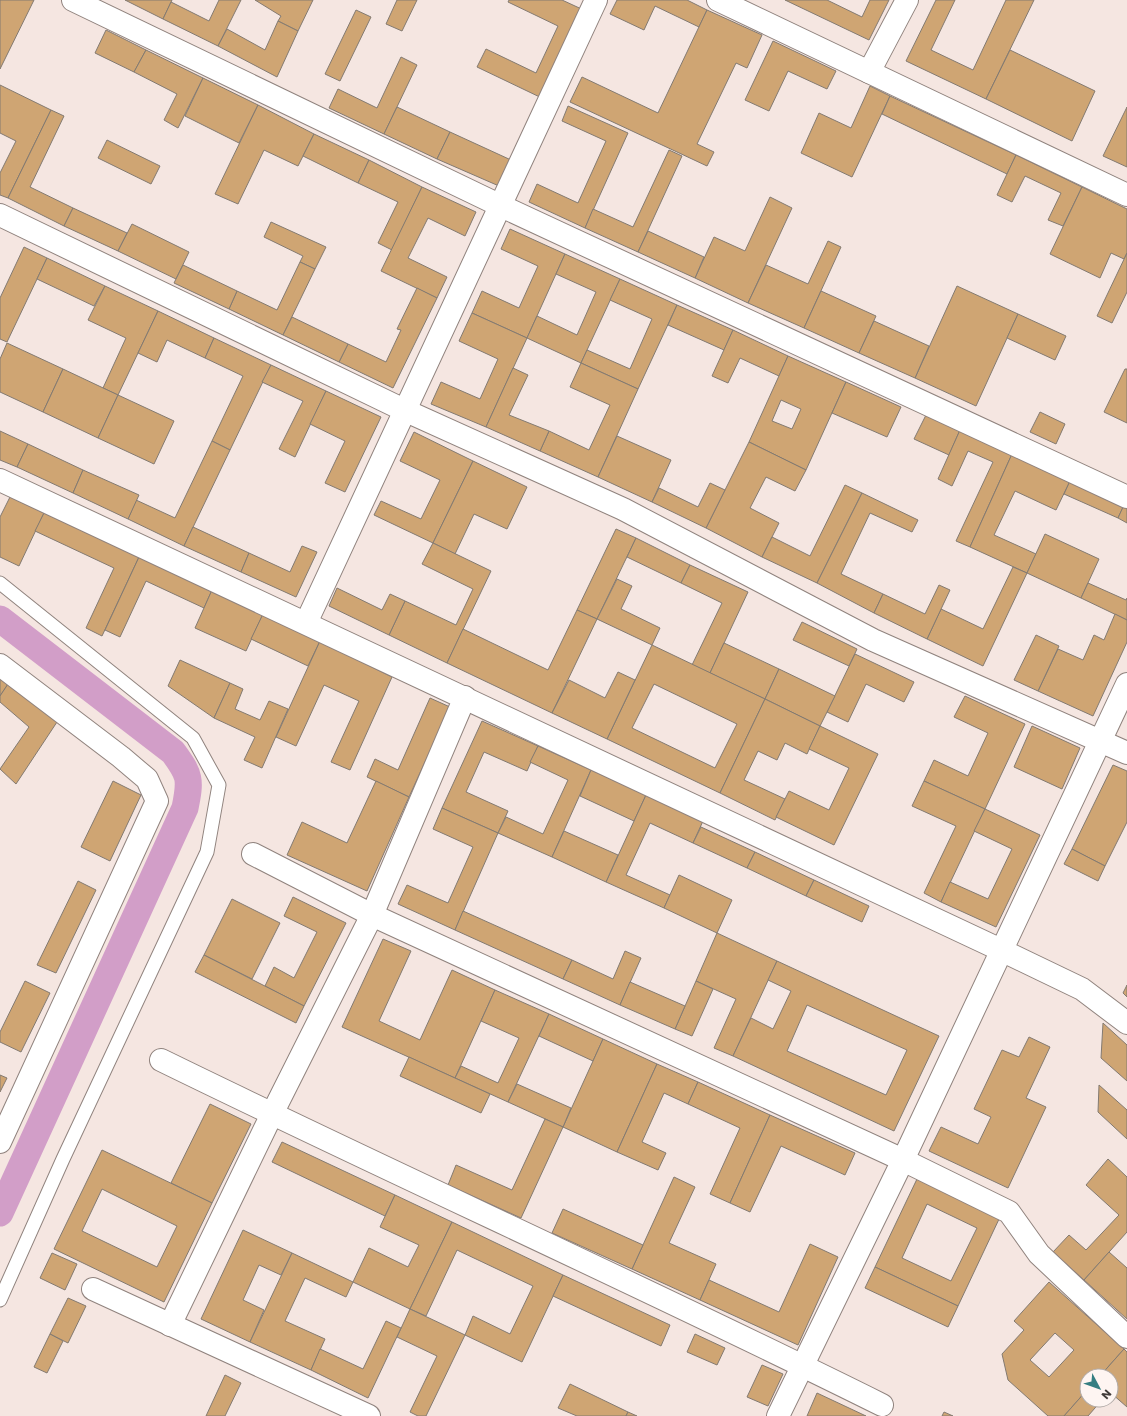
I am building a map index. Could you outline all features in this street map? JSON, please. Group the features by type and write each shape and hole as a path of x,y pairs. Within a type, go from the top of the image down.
{"street":[{"path":"73,0 499,205 1127,497"},
{"path":"306,623 595,0"},
{"path":"718,0 1127,195"},
{"path":"869,72 907,0"},
{"path":"0,215 404,410 623,509 873,640 1127,753"},
{"path":"0,480 1082,989 1127,1023"},
{"path":"0,665 121,757 146,779 157,801 0,1142"},
{"path":"778,1416 903,1160 1127,684"},
{"path":"170,1325 272,1114 372,915 464,697"},
{"path":"253,854 372,915 903,1160 1009,1212 1039,1254 1127,1337"},
{"path":"161,1060 802,1365 882,1405"},
{"path":"93,1289 370,1416"}],"lane":[{"path":"0,583 193,738 219,785 207,852 66,1152 0,1300"}],"building":[{"path":"0,0 34,0 0,69"},
{"path":"125,0 172,0 163,19"},
{"path":"219,0 241,0 218,46 163,19 171,2 209,21"},
{"path":"255,0 313,0 298,31 278,21 281,16"},
{"path":"397,0 417,0 402,31 386,24"},
{"path":"509,0 562,0 588,12 546,100 477,67 486,49 536,73 558,26 508,2"},
{"path":"617,0 687,0 707,10 699,27 655,6 644,30 610,14"},
{"path":"785,0 827,0 862,17 870,0 889,0 869,40"},
{"path":"936,0 955,0 931,50 973,70 1006,0 1034,0 986,99 906,61"},
{"path":"356,10 371,17 340,81 325,74"},
{"path":"707,10 762,35 747,68 736,63 697,144 714,152 707,166 570,102 582,77 658,113"},
{"path":"278,21 298,31 277,77 218,46 227,29 265,50"},
{"path":"106,30 146,50 134,72 95,53"},
{"path":"773,41 836,71 827,89 788,71 769,111 745,100"},
{"path":"146,50 203,78 178,128 164,120 177,94 134,72"},
{"path":"1010,50 1095,91 1072,141 986,99"},
{"path":"401,57 417,65 384,134 329,108 338,89 377,108"},
{"path":"203,78 258,105 239,143 185,116"},
{"path":"0,85 51,110 8,198 0,195 0,173 16,141 0,133"},
{"path":"870,86 890,96 852,177 801,153 819,113 851,128"},
{"path":"890,96 1016,155 1007,174 882,114"},
{"path":"258,105 314,134 298,166 264,150 238,204 215,194"},
{"path":"568,106 628,133 585,228 529,202 537,184 578,203 606,141 562,121"},
{"path":"397,107 450,132 437,159 384,134"},
{"path":"1127,107 1127,167 1103,156"},
{"path":"51,110 64,116 30,187 73,208 64,226 8,198"},
{"path":"450,132 511,160 499,186 437,159"},
{"path":"314,134 369,160 358,183 303,156"},
{"path":"107,140 160,166 151,184 98,158"},
{"path":"669,150 682,156 638,252 585,228 593,209 633,227"},
{"path":"1016,155 1082,187 1063,226 1048,220 1061,193 1025,176 1012,202 997,195"},
{"path":"369,160 422,187 392,250 378,243 398,202 358,183"},
{"path":"422,187 476,212 465,236 428,218 408,258 447,277 437,298 381,271"},
{"path":"1082,187 1127,209 1127,253 1124,259 1111,253 1100,278 1050,254"},
{"path":"770,197 792,208 748,303 695,278 714,237 745,251"},
{"path":"73,208 127,233 118,251 64,226"},
{"path":"271,222 326,247 315,269 300,262 303,256 264,237"},
{"path":"132,224 189,252 176,279 118,251"},
{"path":"510,229 565,254 527,338 472,313 482,291 519,308 538,266 501,249"},
{"path":"648,231 704,257 695,278 638,252"},
{"path":"828,241 841,247 804,328 748,303 766,265 808,284"},
{"path":"24,247 47,258 7,342 0,339 0,298"},
{"path":"1127,253 1127,292 1112,323 1097,316"},
{"path":"565,254 620,279 581,363 527,338 537,316 577,335 596,292 556,274"},
{"path":"47,258 105,286 94,306 37,279"},
{"path":"300,262 315,269 283,335 229,309 237,291 277,310"},
{"path":"183,265 237,291 229,309 174,283"},
{"path":"620,279 677,305 638,389 581,363 587,350 630,369 652,319 610,300"},
{"path":"105,286 158,311 118,395 103,388 126,338 88,320"},
{"path":"957,286 1018,314 976,406 915,378"},
{"path":"417,288 437,298 393,388 339,362 348,344 386,362 401,330 397,329"},
{"path":"821,291 876,316 859,353 804,328"},
{"path":"677,305 733,330 724,350 668,325"},
{"path":"158,311 214,338 205,358 167,340 157,362 138,353"},
{"path":"472,313 527,338 486,427 431,404 441,382 480,399 498,359 459,341"},
{"path":"1018,314 1066,336 1055,360 1007,338"},
{"path":"292,317 348,344 339,362 283,335"},
{"path":"874,321 929,346 915,378 859,353"},
{"path":"733,330 788,356 779,376 740,358 728,383 712,376"},
{"path":"214,338 271,365 230,450 212,441 243,376 205,358"},
{"path":"7,343 63,369 43,412 0,392 0,359"},
{"path":"788,356 846,382 806,470 749,442","holes":["781,400 801,409 792,429 772,421"]},
{"path":"581,363 638,389 598,477 540,451 549,431 589,450 610,405 570,387"},
{"path":"271,365 326,391 295,457 279,449 303,401 262,382"},
{"path":"513,368 528,375 509,415 549,431 540,451 486,427"},
{"path":"63,369 118,395 98,438 43,412"},
{"path":"1125,369 1127,369 1127,423 1104,412"},
{"path":"846,382 901,407 887,437 832,413"},
{"path":"326,391 381,417 345,492 325,483 345,441 310,424"},
{"path":"118,395 174,421 154,464 98,438"},
{"path":"1040,412 1065,424 1056,444 1030,432"},
{"path":"926,415 960,430 949,455 914,439"},
{"path":"960,430 1012,454 970,547 956,541 993,462 968,451 952,486 938,479"},
{"path":"0,431 28,444 17,467 0,460"},
{"path":"414,432 473,461 433,543 374,515 381,501 421,519 440,480 400,461"},
{"path":"617,436 671,460 652,502 598,477"},
{"path":"212,441 230,450 184,546 128,519 136,500 175,518"},
{"path":"749,442 806,470 795,491 766,477 750,508 779,523 762,557 706,528"},
{"path":"28,444 83,470 73,493 17,467"},
{"path":"1012,454 1070,481 1056,510 1015,491 994,535 1036,554 1027,573 970,547"},
{"path":"473,461 527,487 507,529 474,514 455,554 433,543"},
{"path":"83,470 139,495 128,519 73,493"},
{"path":"1070,481 1124,505 1118,518 1064,494"},
{"path":"710,483 725,490 706,528 652,502 659,488 698,507"},
{"path":"845,485 862,493 817,583 762,557 772,537 810,556"},
{"path":"862,493 918,520 912,532 870,513 841,574 883,594 874,613 817,583"},
{"path":"10,497 44,513 19,566 0,557 0,517"},
{"path":"1124,505 1127,507 1127,523 1118,518"},
{"path":"44,513 139,557 102,636 86,628 114,568 35,531"},
{"path":"193,527 249,553 241,572 184,546"},
{"path":"616,529 636,538 597,619 577,610"},
{"path":"1045,534 1099,559 1081,598 1027,573"},
{"path":"636,538 690,565 681,583 627,557"},
{"path":"433,543 491,571 447,663 389,635 405,601 456,625 473,589 422,564"},
{"path":"302,546 317,552 296,597 241,572 249,553 290,572"},
{"path":"139,557 212,590 204,608 146,581 120,637 105,630"},
{"path":"690,565 748,592 710,673 692,665 722,603 681,583"},
{"path":"1013,567 1027,573 983,666 927,639 941,609 983,629"},
{"path":"617,579 632,586 621,609 660,628 652,645 597,619"},
{"path":"1088,583 1126,600 1127,598 1127,620 1081,598"},
{"path":"939,585 950,590 927,639 874,613 883,594 925,614"},
{"path":"337,588 382,610 390,594 405,601 389,635 329,606"},
{"path":"212,590 263,614 246,651 195,628"},
{"path":"577,610 597,619 552,713 447,663 463,629 548,670"},
{"path":"263,614 320,641 308,666 251,639"},
{"path":"1115,614 1127,620 1127,642 1093,716 1038,691 1058,649 1083,660 1094,635 1104,640"},
{"path":"802,622 857,649 849,666 793,640"},
{"path":"1036,635 1059,646 1038,691 1014,680"},
{"path":"320,641 392,677 350,770 331,762 359,701 324,685 296,746 276,737"},
{"path":"724,643 779,669 765,699 710,673"},
{"path":"652,645 765,699 720,793 607,739","holes":["654,684 737,724 715,768 632,728"]},
{"path":"855,654 914,682 904,702 866,684 848,722 827,712"},
{"path":"180,660 230,683 214,718 168,686"},
{"path":"779,669 835,696 820,726 765,699"},
{"path":"618,672 635,680 607,739 552,713 569,680 605,698"},
{"path":"0,678 8,684 0,696"},
{"path":"230,683 243,689 235,709 260,720 269,701 288,709 262,768 244,760 255,737 214,718"},
{"path":"8,684 57,722 16,784 0,769 29,727 0,702 0,696"},
{"path":"965,696 1025,724 985,809 924,781 934,760 968,776 988,733 954,717"},
{"path":"430,698 450,707 409,797 367,777 375,759 398,770"},
{"path":"765,699 820,726 807,754 785,743 777,760 758,751 744,780 785,799 775,820 720,793"},
{"path":"482,721 538,746 527,771 484,752 466,792 508,811 498,833 442,808"},
{"path":"820,726 878,754 834,845 776,817 789,791 829,810 849,768 809,749"},
{"path":"1032,726 1080,748 1062,789 1014,767"},
{"path":"538,746 591,770 552,857 498,833 506,817 543,834 568,780 530,762"},
{"path":"1113,765 1127,771 1127,822 1105,866 1072,849"},
{"path":"591,770 646,795 634,821 580,796"},
{"path":"113,781 141,795 110,861 81,847"},
{"path":"376,781 409,797 367,891 287,855 302,822 347,843"},
{"path":"924,781 985,809 941,902 924,893 956,826 912,806"},
{"path":"646,795 703,821 693,843 650,823 626,875 670,895 664,908 606,882"},
{"path":"442,808 498,833 455,930 398,904 407,885 448,903 473,847 433,829"},
{"path":"985,809 1040,835 996,927 941,902 950,882 988,899 1012,849 974,831"},
{"path":"701,827 755,852 747,868 693,843"},
{"path":"564,831 618,855 606,882 552,857"},
{"path":"1072,849 1105,866 1098,881 1064,864"},
{"path":"755,852 814,880 806,896 747,868"},
{"path":"679,875 732,900 717,933 664,908"},
{"path":"814,880 869,906 862,922 806,896"},
{"path":"78,881 96,890 56,973 37,965"},
{"path":"293,897 346,923 304,1006 265,986 274,967 294,978 317,932 284,916"},
{"path":"232,899 280,923 252,979 204,955"},
{"path":"463,911 572,960 563,979 455,930"},
{"path":"717,933 777,961 733,1056 714,1048 736,999 696,981"},
{"path":"383,939 411,951 379,1021 420,1040 452,970 495,990 455,1078 342,1027"},
{"path":"625,951 641,958 620,1005 563,979 572,960 613,979"},
{"path":"204,955 304,1006 296,1023 195,972"},
{"path":"777,961 939,1036 894,1131 733,1056 751,1018 773,1029 791,991 768,980","holes":["807,1005 907,1050 886,1095 787,1051"]},
{"path":"25,981 50,993 21,1052 0,1042 0,1032"},
{"path":"696,981 713,989 692,1036 675,1029"},
{"path":"630,982 685,1006 675,1029 620,1005"},
{"path":"1127,985 1127,997 1123,993"},
{"path":"495,990 549,1014 508,1102 455,1078 461,1066 498,1083 519,1038 481,1021"},
{"path":"549,1014 603,1039 593,1061 539,1036"},
{"path":"1103,1023 1127,1045 1127,1081 1101,1058"},
{"path":"1029,1037 1050,1047 1026,1098 1046,1107 1008,1188 929,1151 941,1127 978,1144 991,1117 974,1109 1002,1050 1019,1057"},
{"path":"603,1039 657,1064 617,1152 563,1127"},
{"path":"409,1057 490,1094 481,1113 400,1076"},
{"path":"657,1064 698,1082 688,1104 664,1093 642,1142 666,1153 658,1170 617,1152"},
{"path":"0,1075 7,1078 0,1092"},
{"path":"698,1082 770,1115 730,1203 710,1194 740,1128 688,1104"},
{"path":"517,1084 571,1108 563,1127 508,1102"},
{"path":"1099,1085 1127,1110 1127,1139 1098,1112"},
{"path":"210,1104 251,1124 212,1203 171,1183"},
{"path":"770,1115 855,1153 845,1175 781,1146 750,1212 730,1203"},
{"path":"545,1119 563,1127 521,1218 448,1185 456,1165 512,1190"},
{"path":"282,1142 395,1195 385,1216 272,1162"},
{"path":"102,1150 212,1203 164,1302 54,1249","holes":["102,1189 177,1226 157,1267 82,1231"]},
{"path":"1108,1159 1127,1177 1127,1232 1084,1280 1053,1252 1069,1235 1086,1250 1119,1215 1086,1185"},
{"path":"674,1177 695,1187 669,1243 716,1264 700,1300 632,1269"},
{"path":"917,1179 1000,1217 958,1306 875,1267","holes":["927,1204 977,1228 951,1281 902,1258"]},
{"path":"395,1195 452,1222 410,1309 353,1282 369,1248 408,1267 419,1245 380,1227"},
{"path":"563,1209 643,1245 632,1269 552,1233"},
{"path":"452,1222 563,1275 522,1362 465,1335 473,1316 510,1334 533,1286 457,1250 426,1316 410,1309"},
{"path":"243,1230 292,1253 281,1275 259,1265 243,1300 264,1310 250,1342 201,1319"},
{"path":"810,1244 838,1257 798,1345 700,1300 709,1280 779,1312"},
{"path":"1109,1252 1127,1268 1127,1319 1084,1280"},
{"path":"52,1253 77,1264 65,1290 40,1278"},
{"path":"292,1253 353,1282 346,1297 305,1278 285,1321 325,1339 311,1370 250,1342"},
{"path":"875,1267 958,1306 948,1327 865,1288"},
{"path":"563,1275 670,1325 661,1346 553,1296"},
{"path":"1049,1282 1124,1349 1107,1368 1079,1368 1079,1399 1064,1416 1048,1416 1008,1380 1002,1354 1024,1330 1014,1321","holes":["1055,1333 1074,1350 1049,1377 1030,1360"]},
{"path":"68,1298 86,1306 68,1343 50,1334"},
{"path":"410,1309 465,1335 426,1416 418,1416 410,1412 437,1356 397,1337"},
{"path":"386,1321 401,1328 368,1398 311,1370 320,1349 363,1369"},
{"path":"50,1334 63,1341 47,1373 34,1367"},
{"path":"695,1334 725,1348 717,1365 687,1352"},
{"path":"1124,1349 1127,1352 1127,1407 1119,1400 1119,1368 1107,1368"},
{"path":"762,1365 783,1374 768,1406 747,1397"},
{"path":"225,1375 241,1383 225,1416 206,1416"},
{"path":"570,1384 628,1412 626,1416 577,1416 558,1408"},
{"path":"817,1393 866,1416 807,1416"},
{"path":"1079,1399 1079,1408 1095,1408 1088,1416 1064,1416"},
{"path":"628,1412 637,1416 626,1416"},
{"path":"944,1412 953,1416 942,1416"}],"waterway":[{"path":"0,619 173,752 183,766 188,778 185,808 0,1213"}]}
